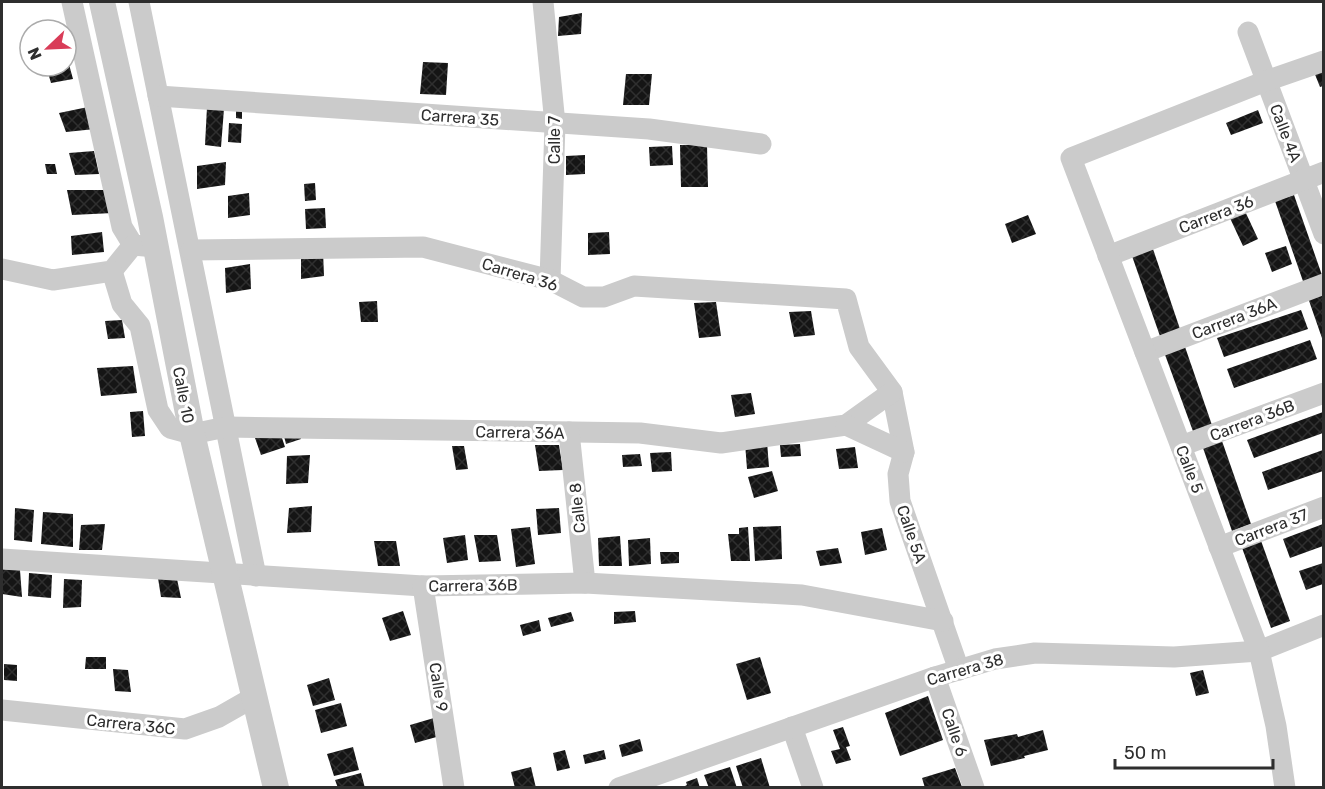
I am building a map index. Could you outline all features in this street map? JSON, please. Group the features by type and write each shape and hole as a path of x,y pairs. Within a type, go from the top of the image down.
{"street":[{"path":"2,269 53,280 112,271 144,246 122,227 72,2"},
{"name":"Calle 10","path":"102,2 150,217 144,246 192,434 276,788"},
{"path":"139,2 256,576"},
{"name":"Calle 7","path":"543,2 555,124 550,280"},
{"name":"Calle 4A","path":"1248,32 1323,234"},
{"path":"1266,81 1323,61"},
{"name":"Calle 5","path":"1266,81 1071,158 1259,651 1276,726 1285,788"},
{"name":"Carrera 35","path":"158,96 649,129 761,144"},
{"name":"Carrera 36","path":"1108,256 1323,172"},
{"path":"150,217 183,213"},
{"name":"Carrera 36","path":"190,250 423,247 550,280 583,297 604,297 634,286 846,299"},
{"path":"112,271 122,304 141,326 158,410 170,428 192,434"},
{"name":"Carrera 36A","path":"1145,352 1323,284"},
{"name":"Calle 5A","path":"846,299 860,347 892,392 904,452 898,474 900,501 959,670"},
{"name":"Carrera 36A","path":"192,434 226,427 640,433 721,443 846,425 892,392"},
{"name":"Carrera 36B","path":"1181,446 1323,393"},
{"path":"846,425 904,452"},
{"name":"Calle 8","path":"569,432 585,583"},
{"name":"Carrera 37","path":"1220,547 1323,507"},
{"name":"Carrera 36B","path":"2,559 423,586 585,583 802,595 943,621"},
{"name":"Calle 9","path":"423,586 454,788"},
{"name":"Carrera 38","path":"619,788 656,781 792,727 935,677 995,659 1035,653 1174,657 1259,651 1323,625"},
{"name":"Calle 6","path":"935,677 974,788"},
{"name":"Carrera 36C","path":"2,710 185,729 219,717 254,697"},
{"path":"792,727 813,788"}],"building":[{"path":"582,13 581,34 558,36 559,17"},
{"path":"423,62 448,63 446,95 420,94"},
{"path":"1323,68 1323,86 1320,87 1314,72"},
{"path":"626,74 652,74 649,105 623,105"},
{"path":"50,78 73,79 51,83"},
{"path":"88,107 95,129 66,132 59,113"},
{"path":"207,107 224,109 221,147 205,145"},
{"path":"236,108 242,109 242,119 236,118"},
{"path":"1258,110 1263,123 1231,135 1226,123"},
{"path":"229,123 242,124 241,143 228,142"},
{"path":"680,145 707,145 708,187 681,187"},
{"path":"672,146 673,165 650,166 649,147"},
{"path":"94,151 99,174 75,175 69,153"},
{"path":"585,155 585,174 566,175 566,156"},
{"path":"226,162 225,185 197,189 197,166"},
{"path":"45,164 55,164 57,174 47,174"},
{"path":"315,183 316,200 305,201 304,184"},
{"path":"67,190 109,190 113,213 72,215"},
{"path":"249,193 250,215 228,218 228,196"},
{"path":"1294,195 1323,278 1304,284 1275,201"},
{"path":"325,208 326,228 306,229 305,209"},
{"path":"1244,209 1258,239 1243,246 1229,216"},
{"path":"1028,215 1036,234 1012,243 1005,224"},
{"path":"102,232 104,252 72,255 71,236"},
{"path":"609,232 610,254 588,255 588,233"},
{"path":"1286,246 1292,264 1272,272 1265,253"},
{"path":"1153,249 1181,332 1161,339 1132,256"},
{"path":"323,251 324,276 301,279 301,254"},
{"path":"250,264 251,289 226,293 225,268"},
{"path":"1323,290 1323,341 1307,295"},
{"path":"377,301 378,322 361,322 359,302"},
{"path":"716,302 721,336 699,338 694,303"},
{"path":"1301,310 1308,329 1224,357 1217,338"},
{"path":"811,311 815,335 794,337 789,312"},
{"path":"122,320 125,338 108,339 105,321"},
{"path":"1310,340 1317,359 1234,388 1227,369"},
{"path":"1184,344 1213,428 1194,434 1164,352"},
{"path":"133,366 137,393 101,396 97,368"},
{"path":"751,393 755,414 735,417 731,395"},
{"path":"143,411 145,436 132,437 130,412"},
{"path":"1323,412 1323,433 1254,458 1247,440"},
{"path":"296,421 301,439 286,444 281,425"},
{"path":"277,423 285,447 261,455 253,432"},
{"path":"1222,441 1251,524 1232,531 1203,448"},
{"path":"767,442 769,467 747,469 745,443"},
{"path":"800,444 801,456 781,457 780,445"},
{"path":"535,445 559,445 563,470 539,471"},
{"path":"452,446 464,446 468,469 456,470"},
{"path":"855,447 858,468 839,469 836,449"},
{"path":"1323,450 1323,471 1268,490 1262,472"},
{"path":"671,452 672,471 652,472 650,453"},
{"path":"640,454 642,466 623,467 622,455"},
{"path":"310,455 308,483 286,484 287,456"},
{"path":"772,471 778,491 754,498 748,477"},
{"path":"312,506 311,532 287,533 289,508"},
{"path":"15,508 34,510 32,542 14,540"},
{"path":"559,508 561,533 538,535 536,509"},
{"path":"43,512 73,514 73,547 41,544"},
{"path":"105,524 102,550 79,550 81,525"},
{"path":"1323,524 1323,546 1290,558 1283,539"},
{"path":"781,526 782,559 755,561 753,527"},
{"path":"530,527 535,564 516,567 511,529"},
{"path":"748,527 750,561 731,561 728,534 739,534 739,528"},
{"path":"882,528 887,550 865,555 861,532"},
{"path":"465,535 468,560 447,563 443,538"},
{"path":"474,535 497,535 501,561 479,562"},
{"path":"620,536 622,566 599,566 598,538"},
{"path":"650,538 651,564 629,566 628,540"},
{"path":"1260,538 1290,621 1271,628 1241,545"},
{"path":"374,541 396,541 400,566 378,566"},
{"path":"838,548 842,563 820,566 816,551"},
{"path":"660,552 679,552 679,563 661,564"},
{"path":"1323,563 1323,584 1306,590 1299,571"},
{"path":"2,569 20,570 22,597 2,594"},
{"path":"29,573 52,575 51,598 28,596"},
{"path":"158,578 177,579 181,598 161,597"},
{"path":"64,579 82,580 81,607 63,608"},
{"path":"403,611 411,635 390,641 382,618"},
{"path":"635,611 636,622 614,624 614,612"},
{"path":"571,612 574,621 551,627 548,618"},
{"path":"539,620 541,631 523,636 520,625"},
{"path":"86,657 106,657 106,669 85,669"},
{"path":"760,657 771,693 747,700 736,664"},
{"path":"4,664 17,665 17,681 4,680"},
{"path":"113,669 128,670 131,692 115,691"},
{"path":"1203,670 1209,693 1196,696 1190,673"},
{"path":"329,678 335,700 313,706 307,685"},
{"path":"928,696 943,740 900,756 885,713"},
{"path":"341,703 347,726 321,733 315,710"},
{"path":"434,718 440,736 415,743 410,725"},
{"path":"843,727 850,746 846,747 851,760 836,764 831,751 840,749 833,730"},
{"path":"1043,730 1048,750 991,766 984,740 1017,734 1018,737"},
{"path":"640,739 643,751 622,757 619,745"},
{"path":"353,747 359,770 334,776 327,754"},
{"path":"565,750 570,768 557,771 553,753"},
{"path":"604,750 606,759 585,764 583,755"},
{"path":"761,758 770,788 743,788 736,766"},
{"path":"531,767 536,788 515,788 511,772"},
{"path":"730,767 737,788 709,788 704,775"},
{"path":"955,768 962,787 925,788 922,778"},
{"path":"361,773 365,788 338,788 335,780"},
{"path":"697,778 700,788 681,788 687,785 686,782"}]}
